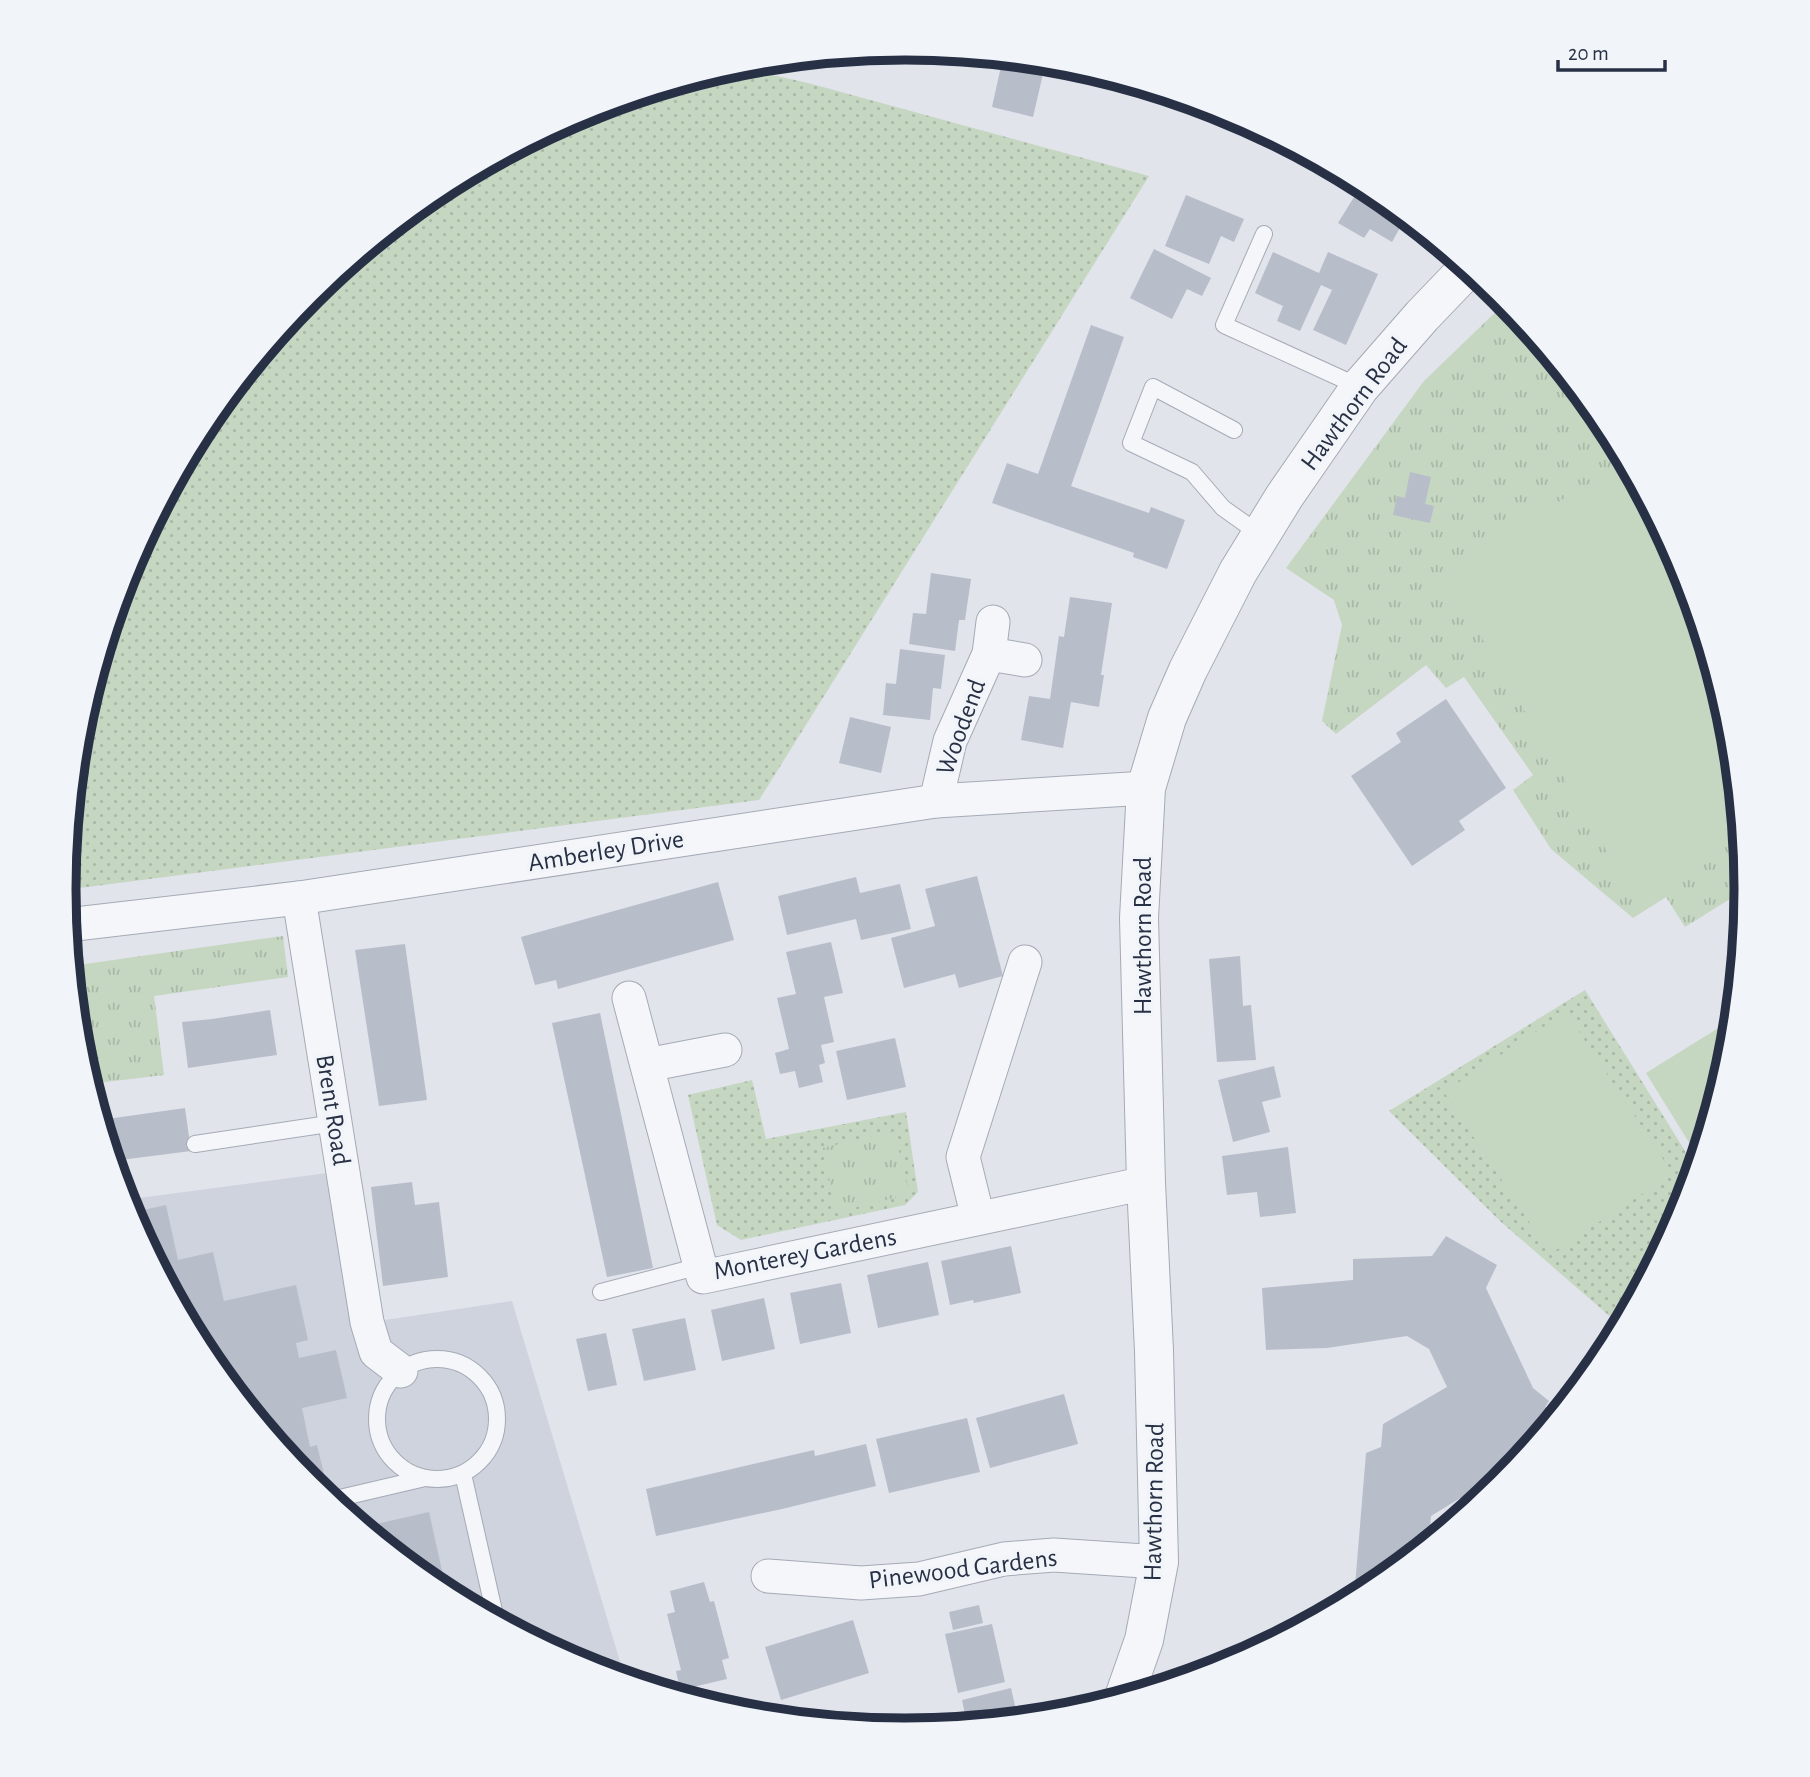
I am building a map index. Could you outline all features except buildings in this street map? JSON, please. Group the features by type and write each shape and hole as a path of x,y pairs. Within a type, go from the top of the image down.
{"street":[{"name":"Hawthorn Road","path":"1128,1687 1144,1640 1158,1562 1154,1351 1146,1183 1139,918 1146,788 1167,718 1188,670 1238,572 1284,497 1360,387 1462,274"},
{"name":"Woodend","path":"936,801 950,741 991,638 1025,660"},
{"name":"Amberley Drive","path":"77,924 299,898 936,801 1146,788"},
{"name":"Brent Road","path":"299,898 367,1322 376,1352 401,1371"},
{"path":"978,1219 963,1157 1025,962"},
{"name":"Monterey Gardens","path":"629,998 703,1277 1146,1183"},
{"path":"647,1065 725,1050"},
{"name":"Pinewood Gardens","path":"768,1576 861,1583 919,1579 1004,1559 1054,1555 1158,1562"}],"lane":[{"path":"1264,234 1224,325 1360,387"},
{"path":"1234,430 1153,387 1131,443 1192,472 1223,508 1261,535"},
{"path":"195,1144 335,1123"},
{"path":"601,1293 700,1266"},
{"path":"343,1497 425,1478 444,1479 463,1474 480,1463 491,1447 498,1428 497,1407 490,1388 477,1373 459,1362 439,1358 419,1361 401,1371 387,1385 379,1403 379,1432 391,1458 406,1471 425,1478"},
{"path":"463,1474 493,1608"}],"shaded area":[{"path":"357,1169 378,1321 512,1301 622,1667 538,1632 444,1578 358,1512 319,1475 247,1393 216,1349 161,1255 136,1198"}],"green space":[{"path":"761,72 1149,176 759,800 76,888 83,780 104,674 139,571 161,522 216,428 247,384 282,342 358,265 444,199 538,145 588,123 639,103 690,88"},
{"path":"1498,310 1563,384 1623,474 1649,522 1671,571 1706,674 1727,780 1732,834 1734,897 1685,927 1666,897 1633,918 1551,849 1513,790 1533,775 1464,677 1446,688 1426,665 1336,734 1322,721 1342,625 1334,600 1286,568 1424,381"},
{"path":"1618,467 1649,522 1671,571 1706,674 1727,780 1732,843 1636,901 1442,570"},
{"path":"283,936 288,977 154,996 164,1075 99,1083 83,997 80,965"},
{"path":"1585,990 1689,1157 1649,1255 1613,1319 1500,1221 1389,1111"},
{"path":"1566,1012 1673,1174 1550,1254 1444,1092"},
{"path":"1722,1026 1706,1103 1692,1148 1646,1073"},
{"path":"752,1080 766,1139 906,1112 918,1192 905,1205 741,1240 717,1225 688,1095"},
{"path":"894,1131 910,1194 837,1212 822,1148"}]}
